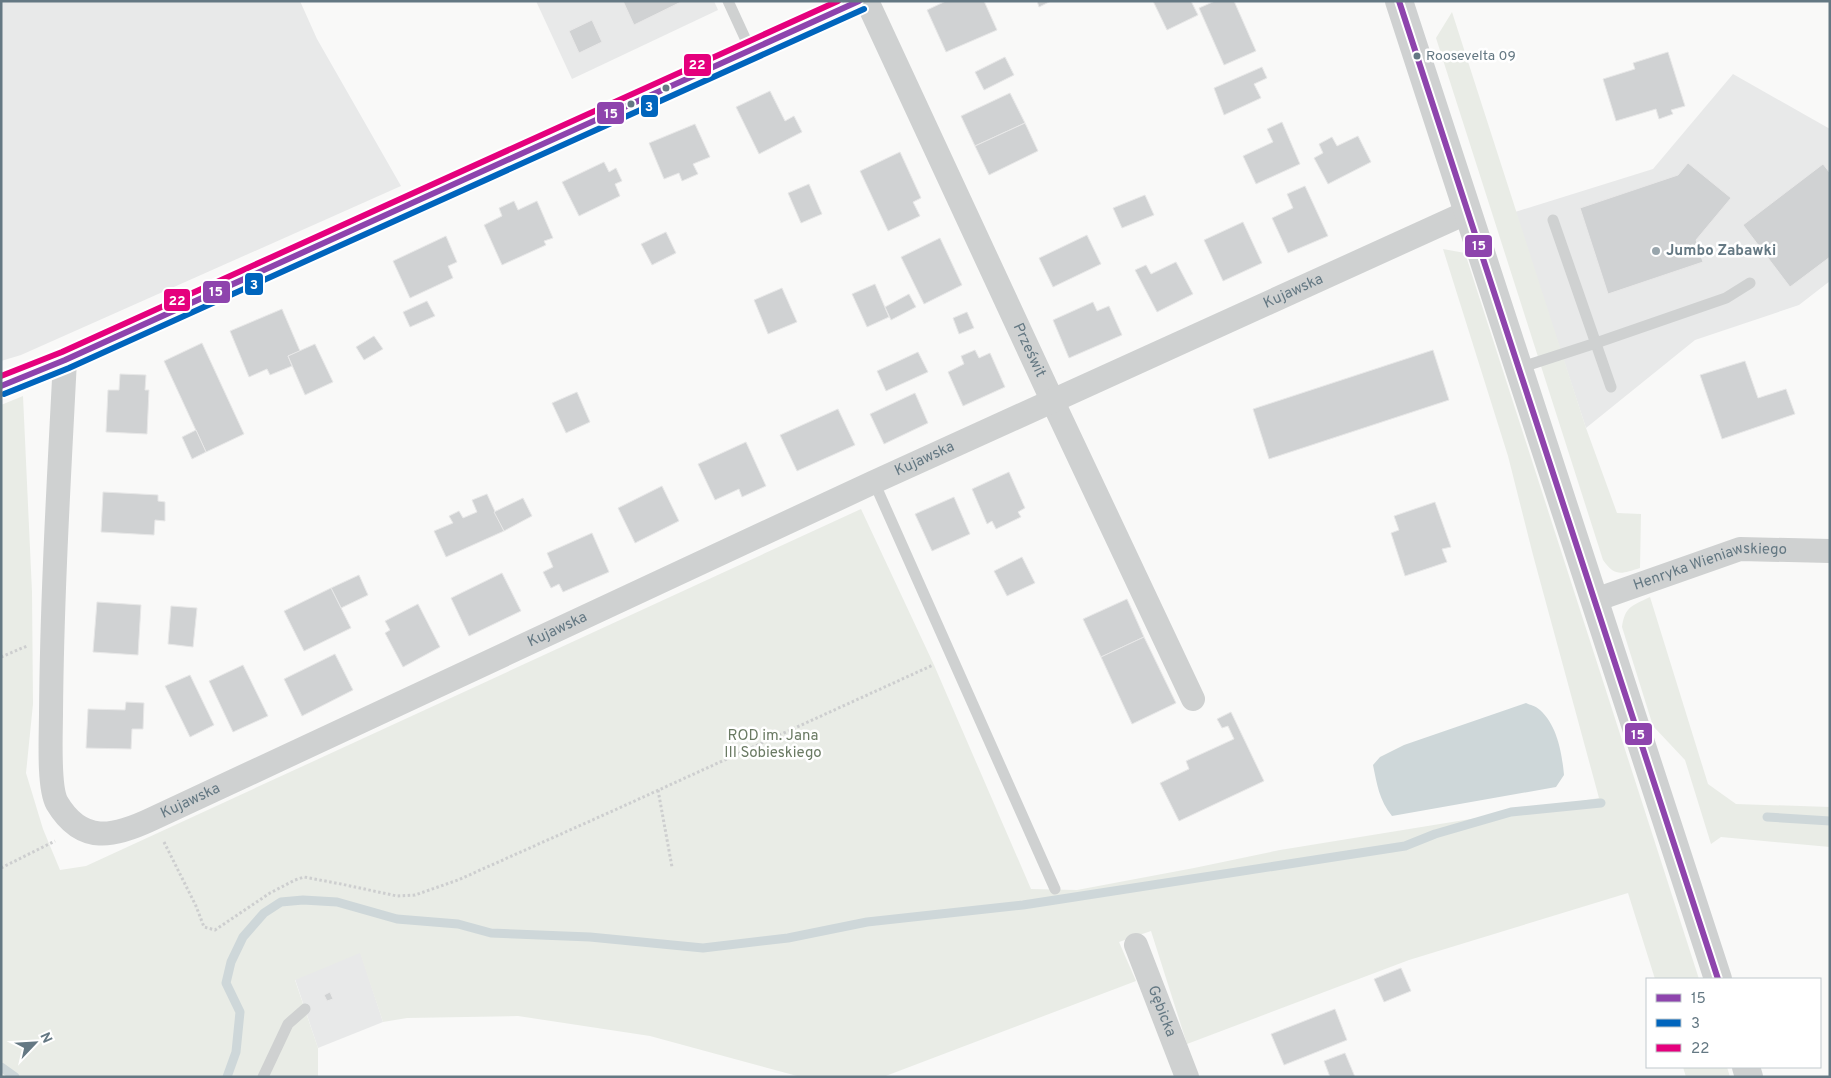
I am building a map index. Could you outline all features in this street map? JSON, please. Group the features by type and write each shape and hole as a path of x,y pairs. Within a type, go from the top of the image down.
{"street":[{"path":"1,386 65,360 860,1"},
{"name":"Prześwit","path":"868,1 1053,402 1193,699"},
{"path":"1406,3 1468,212 1718,978"},
{"name":"Kujawska","path":"76,826 101,835 128,831 874,482 1468,212"},
{"path":"65,360 52,632 51,772 56,802 76,826"},
{"name":"Henryka Wieniawskiego","path":"1595,600 1740,549 1830,551"},
{"name":"Gębicka","path":"1136,945 1187,1077"}],"lane":[{"path":"728,1 751,51"},
{"path":"1553,220 1611,387"},
{"path":"1520,368 1726,298 1750,283"},
{"path":"874,482 1055,889"},
{"path":"263,1077 288,1024 305,1009"}],"path":[{"path":"152,820 196,906 204,927 215,930 270,893 295,880 304,878 397,896 415,895 458,880 881,690 950,656"},
{"path":"658,790 672,866"},
{"path":"1,868 50,845 76,826"}],"shaded area":[{"path":"1,1 300,1 317,39 401,186 21,355 1,361"},
{"path":"536,1 714,1 718,10 572,79"},
{"path":"1733,74 1830,129 1830,281 1799,305 1695,340 1586,428 1515,212 1653,169"},
{"path":"1526,703 1535,707 1546,716 1555,731 1564,775 1556,787 1392,816 1381,798 1377,785 1373,765 1380,757 1404,745"},
{"path":"360,951 383,1022 318,1048 295,979"}],"green space":[{"path":"1452,12 1586,428 1617,513 1641,514 1640,568 1628,572 1615,572 1603,560 1436,38"},
{"name":"ROD im. Jana III Sobieskiego","path":"1443,249 1465,253 1699,978 1655,978 1628,893 1409,960 1187,1044 1151,931 1119,942 1136,981 883,1077 801,1077 650,1036 518,1016 407,1018 383,1022 360,953 295,980 318,1048 318,1077 1,1077 1,405 23,396 32,592 33,704 26,773 43,829 60,870 86,866 861,509 934,665 1031,889 1077,890 1280,850 1599,798 1508,456"},
{"path":"1650,597 1708,784 1736,804 1830,807 1830,847 1721,837 1711,844 1685,760 1653,726 1622,627 1627,611"},
{"path":"1683,1068 1727,1068 1730,1077 1686,1077"}],"building":[{"path":"623,1 683,1 634,25"},
{"path":"946,1 984,1 997,30 946,52 927,10"},
{"path":"1037,1 1051,1 1039,7"},
{"path":"1153,1 1191,1 1198,15 1167,30"},
{"path":"1215,1 1234,1 1256,51 1224,65 1199,8"},
{"path":"592,20 602,42 579,53 569,31"},
{"path":"1668,52 1685,106 1671,110 1673,114 1659,119 1656,109 1616,121 1603,79 1635,69 1633,63"},
{"path":"1005,57 1014,75 984,90 975,72"},
{"path":"1262,67 1267,78 1254,84 1261,98 1224,115 1214,88"},
{"path":"770,91 785,121 794,116 802,132 759,154 736,107"},
{"path":"1010,93 1025,123 975,146 961,116"},
{"path":"1282,122 1300,164 1256,184 1243,156 1273,142 1267,129"},
{"path":"1025,123 1038,151 989,175 975,146"},
{"path":"695,124 710,157 693,164 698,174 682,181 679,173 664,179 649,143"},
{"path":"1358,136 1371,162 1328,184 1314,158 1323,153 1319,144 1332,137 1337,146"},
{"path":"900,152 921,198 913,202 920,216 888,231 860,171"},
{"path":"604,162 609,172 616,168 622,181 615,184 620,196 579,216 562,182"},
{"path":"1688,163 1731,198 1696,240 1703,262 1608,294 1580,208 1678,175"},
{"path":"1823,164 1830,173 1830,257 1790,287 1743,225"},
{"path":"809,184 822,214 801,223 788,193"},
{"path":"1305,186 1328,236 1288,253 1272,218 1293,208 1287,194"},
{"path":"1145,195 1154,215 1122,228 1113,208"},
{"path":"514,201 518,210 537,201 553,238 544,241 546,245 502,265 484,225 502,216 499,208"},
{"path":"1243,222 1262,263 1223,281 1204,240"},
{"path":"666,232 676,253 652,265 641,244"},
{"path":"1087,235 1101,264 1053,287 1039,258"},
{"path":"446,236 457,262 448,266 453,278 410,298 393,261"},
{"path":"940,238 962,285 924,304 901,257"},
{"path":"1176,262 1193,294 1157,312 1135,270 1146,265 1151,274"},
{"path":"875,284 889,317 867,327 852,294"},
{"path":"782,288 797,322 768,334 754,300"},
{"path":"909,294 916,307 891,320 885,307"},
{"path":"427,301 435,316 410,327 403,312"},
{"path":"1093,302 1097,311 1109,306 1122,335 1069,358 1053,320"},
{"path":"282,309 300,351 288,356 292,366 270,375 267,369 249,377 230,331"},
{"path":"967,312 974,328 959,334 953,318"},
{"path":"374,336 383,349 364,360 356,347"},
{"path":"202,343 244,434 206,452 164,361"},
{"path":"315,344 333,382 305,395 288,356"},
{"path":"975,350 979,358 990,353 1005,387 963,406 948,372 964,364 961,356"},
{"path":"1433,350 1449,400 1269,459 1253,409"},
{"path":"918,352 928,372 886,391 877,371"},
{"path":"1745,361 1758,398 1786,389 1795,414 1722,439 1700,375"},
{"path":"120,374 146,375 145,390 149,390 147,434 106,432 108,390 119,390"},
{"path":"577,392 590,422 566,433 552,403"},
{"path":"915,393 928,423 884,444 870,414"},
{"path":"838,409 855,445 797,471 780,435"},
{"path":"196,430 206,452 192,459 182,437"},
{"path":"746,442 766,486 742,497 739,489 715,500 698,464"},
{"path":"1009,472 1025,508 1018,512 1021,517 996,529 992,521 987,524 972,489"},
{"path":"662,486 679,521 635,543 618,508"},
{"path":"103,492 158,495 158,501 165,502 165,521 155,520 154,535 101,532"},
{"path":"487,494 504,531 446,557 434,531 453,523 449,516 459,511 463,518 477,512 472,500"},
{"path":"954,497 970,534 932,551 915,514"},
{"path":"523,498 532,516 504,531 494,512"},
{"path":"1435,502 1451,547 1442,549 1447,562 1405,576 1391,533 1399,530 1394,516"},
{"path":"592,533 609,572 563,592 559,584 551,588 543,572 553,567 547,553"},
{"path":"1022,557 1035,583 1007,596 994,571"},
{"path":"502,573 521,611 469,636 451,598"},
{"path":"359,575 368,595 341,608 331,588"},
{"path":"331,588 351,628 304,651 284,611"},
{"path":"1127,599 1144,637 1101,657 1083,619"},
{"path":"97,602 141,605 138,655 93,652"},
{"path":"418,604 440,647 403,667 385,633 390,630 385,621"},
{"path":"171,606 197,608 193,647 168,644"},
{"path":"1144,637 1176,703 1132,724 1101,657"},
{"path":"335,654 353,690 302,716 284,679"},
{"path":"243,665 268,716 233,732 209,681"},
{"path":"190,675 214,725 190,737 165,686"},
{"path":"126,702 144,703 143,729 132,729 131,749 86,748 88,709 125,710"},
{"path":"1231,712 1264,781 1179,821 1160,783 1189,769 1186,761 1234,739 1228,726 1222,728 1217,719"},
{"path":"1401,968 1411,991 1384,1002 1374,979"},
{"path":"330,992 333,999 327,1001 324,995"},
{"path":"1335,1009 1347,1040 1284,1065 1271,1034"},
{"path":"1345,1053 1355,1077 1330,1077 1324,1061"}],"waterway":[{"path":"227,1077 236,1052 240,1012 226,983 231,962 243,937 264,913 281,902 303,900 337,902 397,919 458,924 491,933 590,937 703,948 788,938 867,922 1023,905 1405,846 1435,834 1511,812 1601,803"},
{"path":"1767,817 1830,821"},
{"path":"1,1067 15,1077"}],"transit line":[{"name":"22","path":"1,376 62,352 838,1"},
{"name":"15","path":"1,386 65,360 859,1"},
{"name":"15","path":"1399,1 1718,978"},
{"name":"3","path":"4,394 69,368 864,9"}],"place":[{"name":"Roosevelta 09","path":"1417,56"},
{"name":"Jumbo Zabawki","path":"1656,251"}]}
